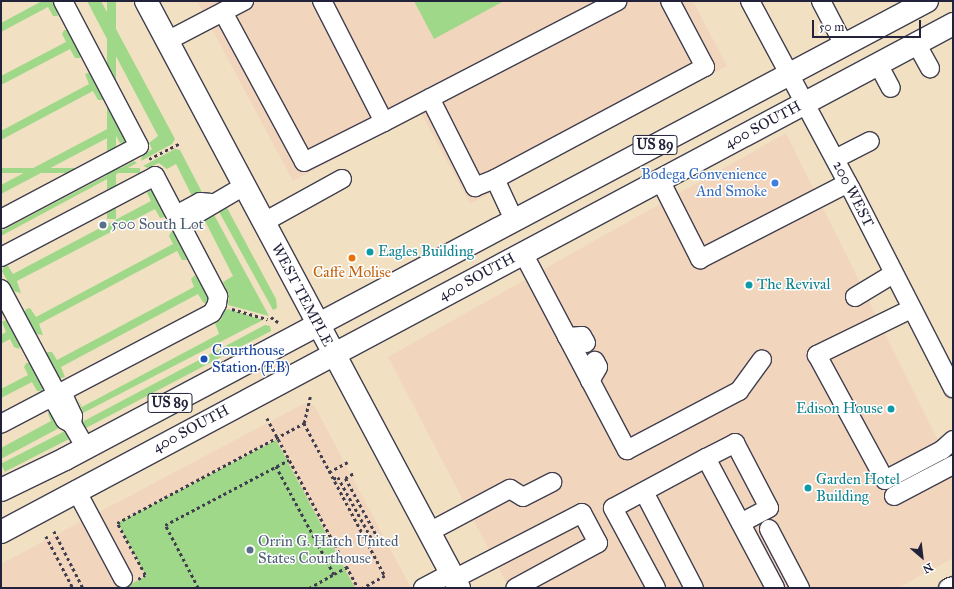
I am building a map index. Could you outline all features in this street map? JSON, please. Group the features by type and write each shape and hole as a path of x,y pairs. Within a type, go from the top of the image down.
{"main road":[{"name":"US 89","path":"1,490 86,448 927,1"},
{"name":"WEST TEMPLE","path":"148,2 244,186 455,580"},
{"name":"400 SOUTH","path":"1,532 76,490 916,43 952,27"}],"street":[{"path":"1,219 139,146 63,1"},
{"path":"168,41 244,1"},
{"path":"322,1 384,122"},
{"path":"223,12 304,162 617,1"},
{"path":"430,98 475,187 495,180 705,67 670,1"},
{"name":"200 WEST","path":"750,1 788,74 848,182 892,274 952,383"},
{"path":"821,1 844,45"},
{"path":"916,43 930,68"},
{"path":"878,64 891,88"},
{"path":"835,159 870,141"},
{"path":"1,257 155,176 218,296 217,304 212,313 1,424"},
{"path":"264,222 342,179"},
{"path":"495,180 514,220"},
{"path":"660,180 700,258 848,182"},
{"path":"178,220 184,210 200,202 211,203 244,186"},
{"path":"523,252 627,450 739,391 762,359"},
{"path":"855,297 892,274"},
{"path":"1,289 57,394 65,399 73,416 72,424 86,448"},
{"path":"911,309 876,324 818,355 885,480 942,450 952,440"},
{"path":"839,352 879,330 888,320"},
{"path":"567,337 582,336 586,343"},
{"path":"590,381 598,367 595,361"},
{"path":"899,464 938,442 952,440"},
{"path":"656,588 613,508 735,443 770,508 741,523"},
{"path":"706,458 775,588"},
{"path":"894,496 953,465"},
{"path":"429,532 510,489 522,497 552,482"},
{"path":"76,490 123,578"},
{"path":"644,492 694,588"},
{"path":"423,588 455,580 582,512 598,543 515,588"},
{"path":"769,529 800,588"},
{"path":"948,588 953,586"}],"path":[{"path":"217,304 270,318 278,322"},
{"path":"310,397 304,423 384,576 363,588"},
{"path":"267,418 358,588"},
{"path":"117,523 304,423"},
{"path":"198,588 165,525 289,460"},
{"path":"329,472 348,462"},
{"path":"276,466 334,574"},
{"path":"333,479 338,477 373,541 378,539 345,478 354,473"},
{"path":"54,532 83,588"},
{"path":"46,536 73,588"},
{"path":"309,588 347,567"}],"shaded area":[{"path":"197,1 693,1 727,66 470,204 421,113 293,181"},
{"path":"786,133 953,471 953,558 898,588 509,588 388,357"},
{"path":"305,403 314,405 411,588 1,588 1,564"}],"green space":[{"path":"42,1 54,1 58,16 53,16 48,7 1,32 1,23"},
{"path":"87,1 101,1 175,139 172,144 141,161 142,156 152,149 149,143 158,136"},
{"path":"107,1 116,1 116,219 107,219"},
{"path":"414,1 504,1 434,39"},
{"path":"64,30 68,30 81,53 80,58 75,58 70,49 1,85 1,76 66,42 62,34"},
{"path":"91,72 103,100 98,100 93,91 1,140 1,131 89,84 85,74"},
{"path":"109,115 114,115 126,143 120,143 115,134 1,194 1,185 111,127 107,118"},
{"path":"175,149 180,150 204,196 182,204 192,196 176,164 167,169 159,163 148,168 143,166"},
{"path":"134,161 137,163 1,236 1,231"},
{"path":"1,168 140,168 140,173 1,173"},
{"path":"149,190 153,190 165,217 160,218 155,209 17,281 21,293 13,291 2,271 4,266 8,266 13,274 151,201 147,193"},
{"path":"226,206 276,299 277,308 273,310 218,210"},
{"path":"212,211 269,316 228,305 229,295 223,282 233,276 205,221 194,225"},
{"path":"171,232 175,232 187,260 182,260 177,251 39,324 43,335 35,334 24,314 26,309 30,308 36,317 173,244 169,236"},
{"path":"195,275 209,298 207,304 203,302 198,294 61,367 65,377 58,379 46,356 47,352 52,352 57,360 194,287 191,279"},
{"path":"228,309 263,320 83,413 78,399 82,407 219,334 215,323 221,320 223,312"},
{"path":"6,320 21,343 19,349 14,347 10,339 1,344 1,335 6,332 2,322"},
{"path":"265,325 270,326 271,331 86,428 82,422"},
{"path":"26,363 30,363 43,386 42,391 37,391 32,382 1,398 1,389 28,375 24,367"},
{"path":"50,410 63,426 1,459 1,448 51,421 48,414"},
{"path":"65,431 69,439 5,472 1,464"},
{"path":"276,440 355,588 124,588 146,576 118,523"}],"place":[{"name":"Bodega Convenience And Smoke","path":"775,183"},
{"name":"500 South Lot","path":"103,225"},
{"name":"Eagles Building","path":"370,252"},
{"name":"Caffe Molise","path":"352,258"},
{"name":"The Revival","path":"749,285"},
{"name":"Courthouse Station (EB)","path":"204,359"},
{"name":"Edison House","path":"891,409"},
{"name":"Garden Hotel Building","path":"808,488"},
{"name":"Orrin G. Hatch United States Courthouse","path":"250,550"}]}
